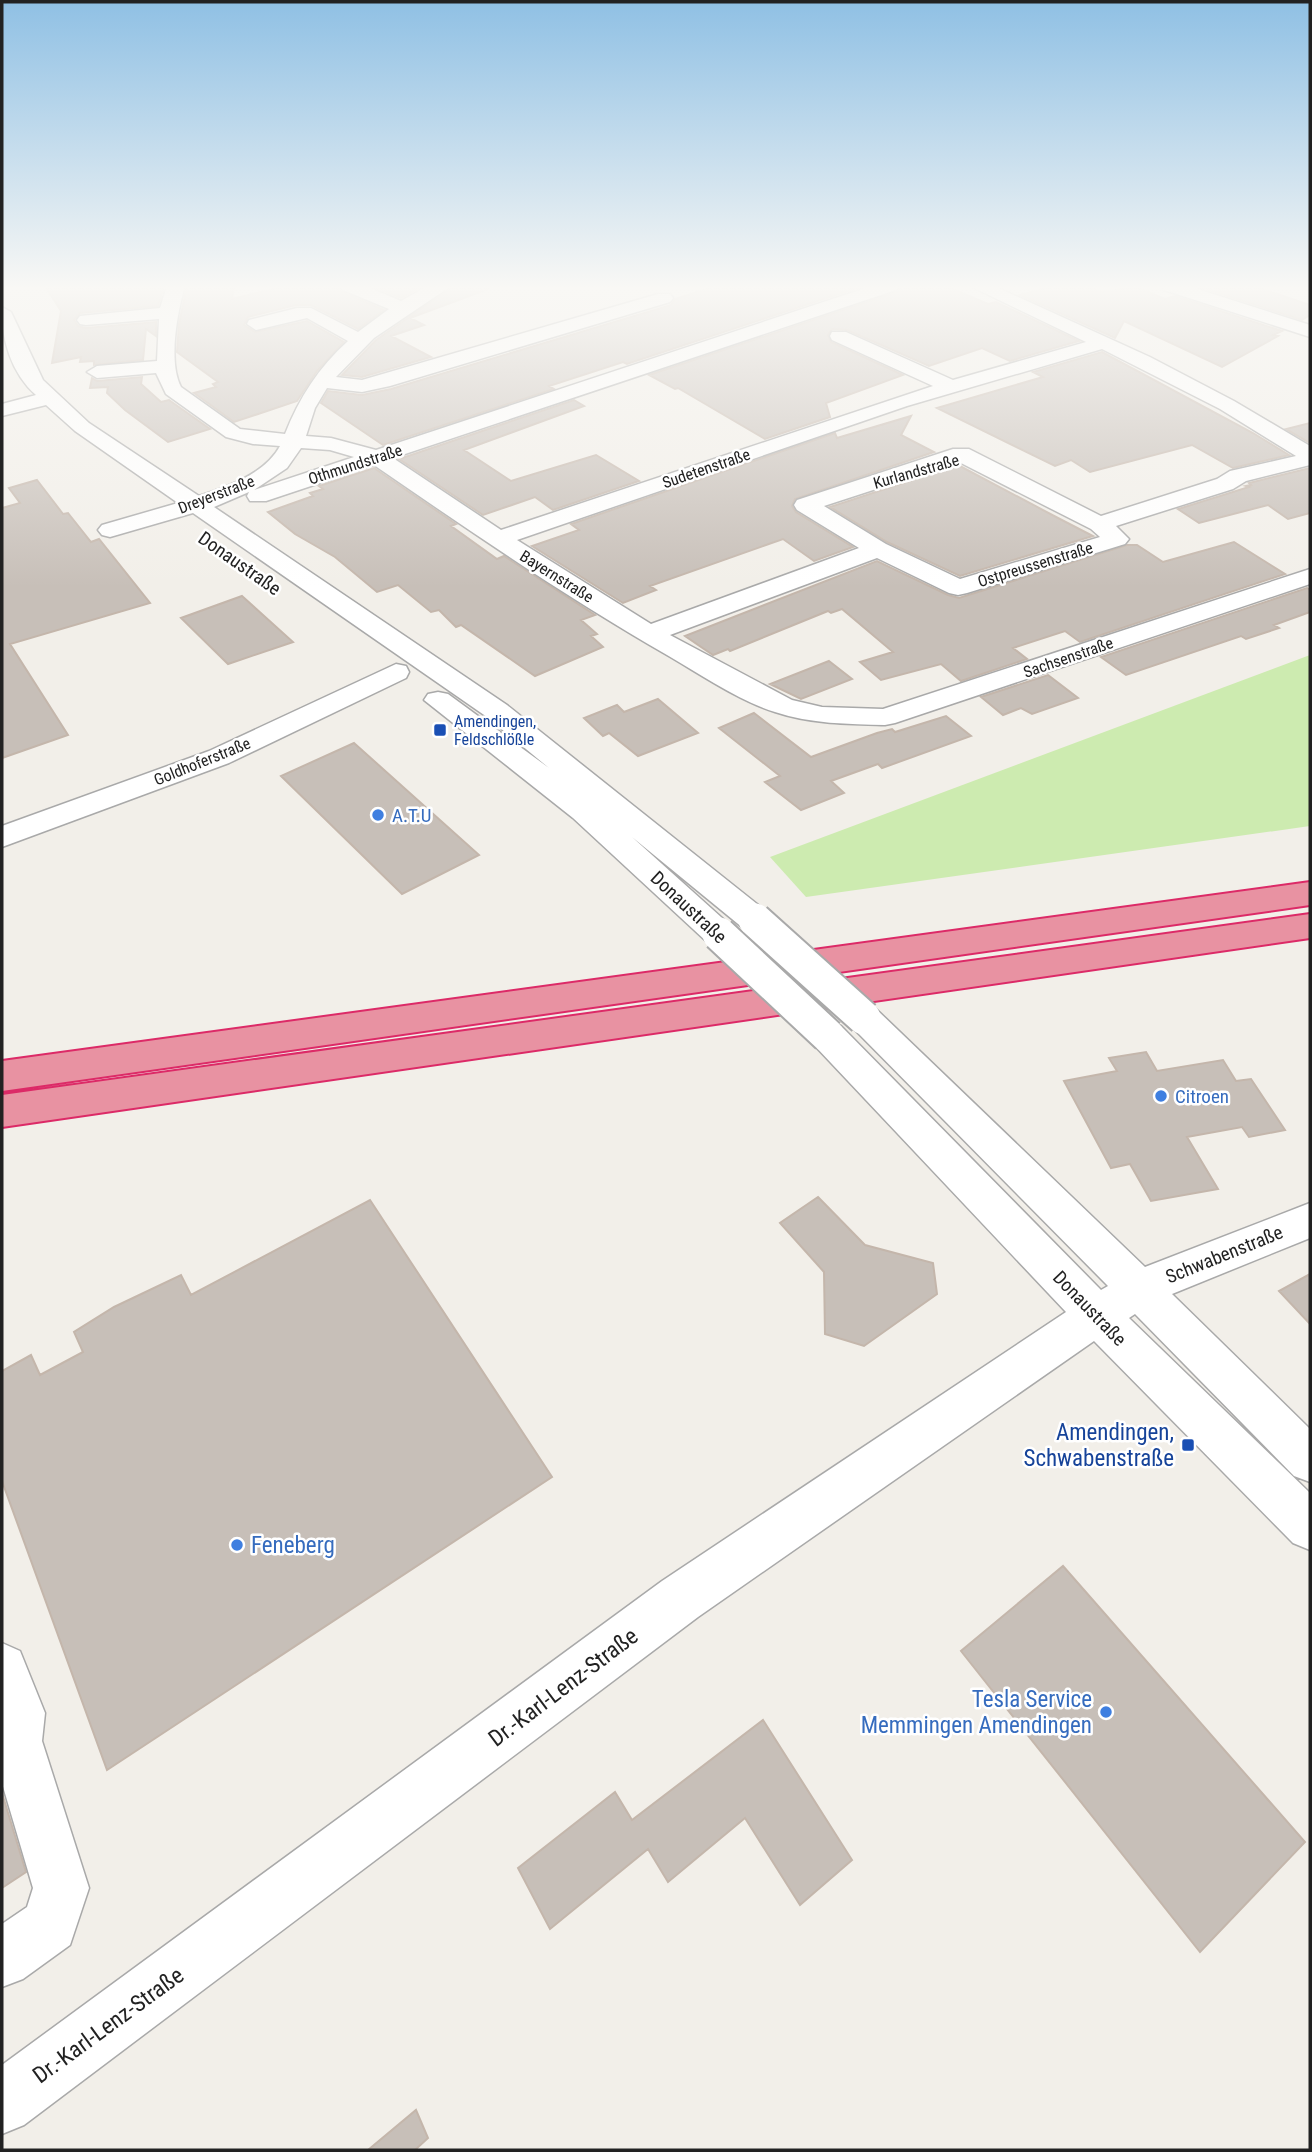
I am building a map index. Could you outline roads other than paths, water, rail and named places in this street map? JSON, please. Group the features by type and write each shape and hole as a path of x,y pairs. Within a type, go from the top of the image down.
{"highway":[{"path":"2,1076 1310,893"},
{"path":"2,1111 1310,926"}],"street":[{"name":"Donaustraße","path":"40,386 82,427 181,508 396,672 456,712 567,799 679,895 1117,1302 1310,1460"},
{"name":"Bayernstraße","path":"171,386 233,433 241,436 331,444 377,457 498,539 649,634 783,706 822,715"},
{"name":"Dreyerstraße","path":"110,530 233,491 261,477 282,460 293,441 308,403 319,386"},
{"name":"Othmundstraße","path":"258,496 589,386"},
{"name":"Sudetenstraße","path":"498,539 900,402 959,386"},
{"path":"1190,386 1227,405 1310,457"},
{"path":"10,401 49,398"},
{"path":"10,401 38,422"},
{"name":"Donaustraße","path":"76,448 263,553 496,711 755,920 864,1018 1073,1222 1117,1302 1310,1526"},
{"name":"Kurlandstraße","path":"878,549 805,505 961,454 1099,524"},
{"name":"Ostpreussenstraße","path":"1099,524 1225,484 1238,476 1310,457"},
{"name":"Ostpreussenstraße","path":"878,549 958,588 1117,538 1099,524"},
{"path":"649,634 878,549"},
{"name":"Sachsenstraße","path":"822,715 885,717 910,710 1310,576"},
{"name":"Goldhoferstraße","path":"2,837 219,757 396,672"},
{"name":"Schwabenstraße","path":"1117,1302 1310,1220"},
{"name":"Dr.-Karl-Lenz-Straße","path":"2,2103 680,1600 1117,1302"},
{"path":"2,1669 19,1713 16,1741 61,1888 50,1925 2,1958"}],"place":[{"name":"Amendingen, Feldschlößle","path":"440,730"},
{"name":"A.T.U","path":"378,815"},
{"name":"Citroen","path":"1161,1096"},
{"name":"Amendingen, Schwabenstraße","path":"1188,1445"},
{"name":"Feneberg","path":"237,1545"},
{"name":"Tesla Service Memmingen Amendingen","path":"1106,1712"}]}
